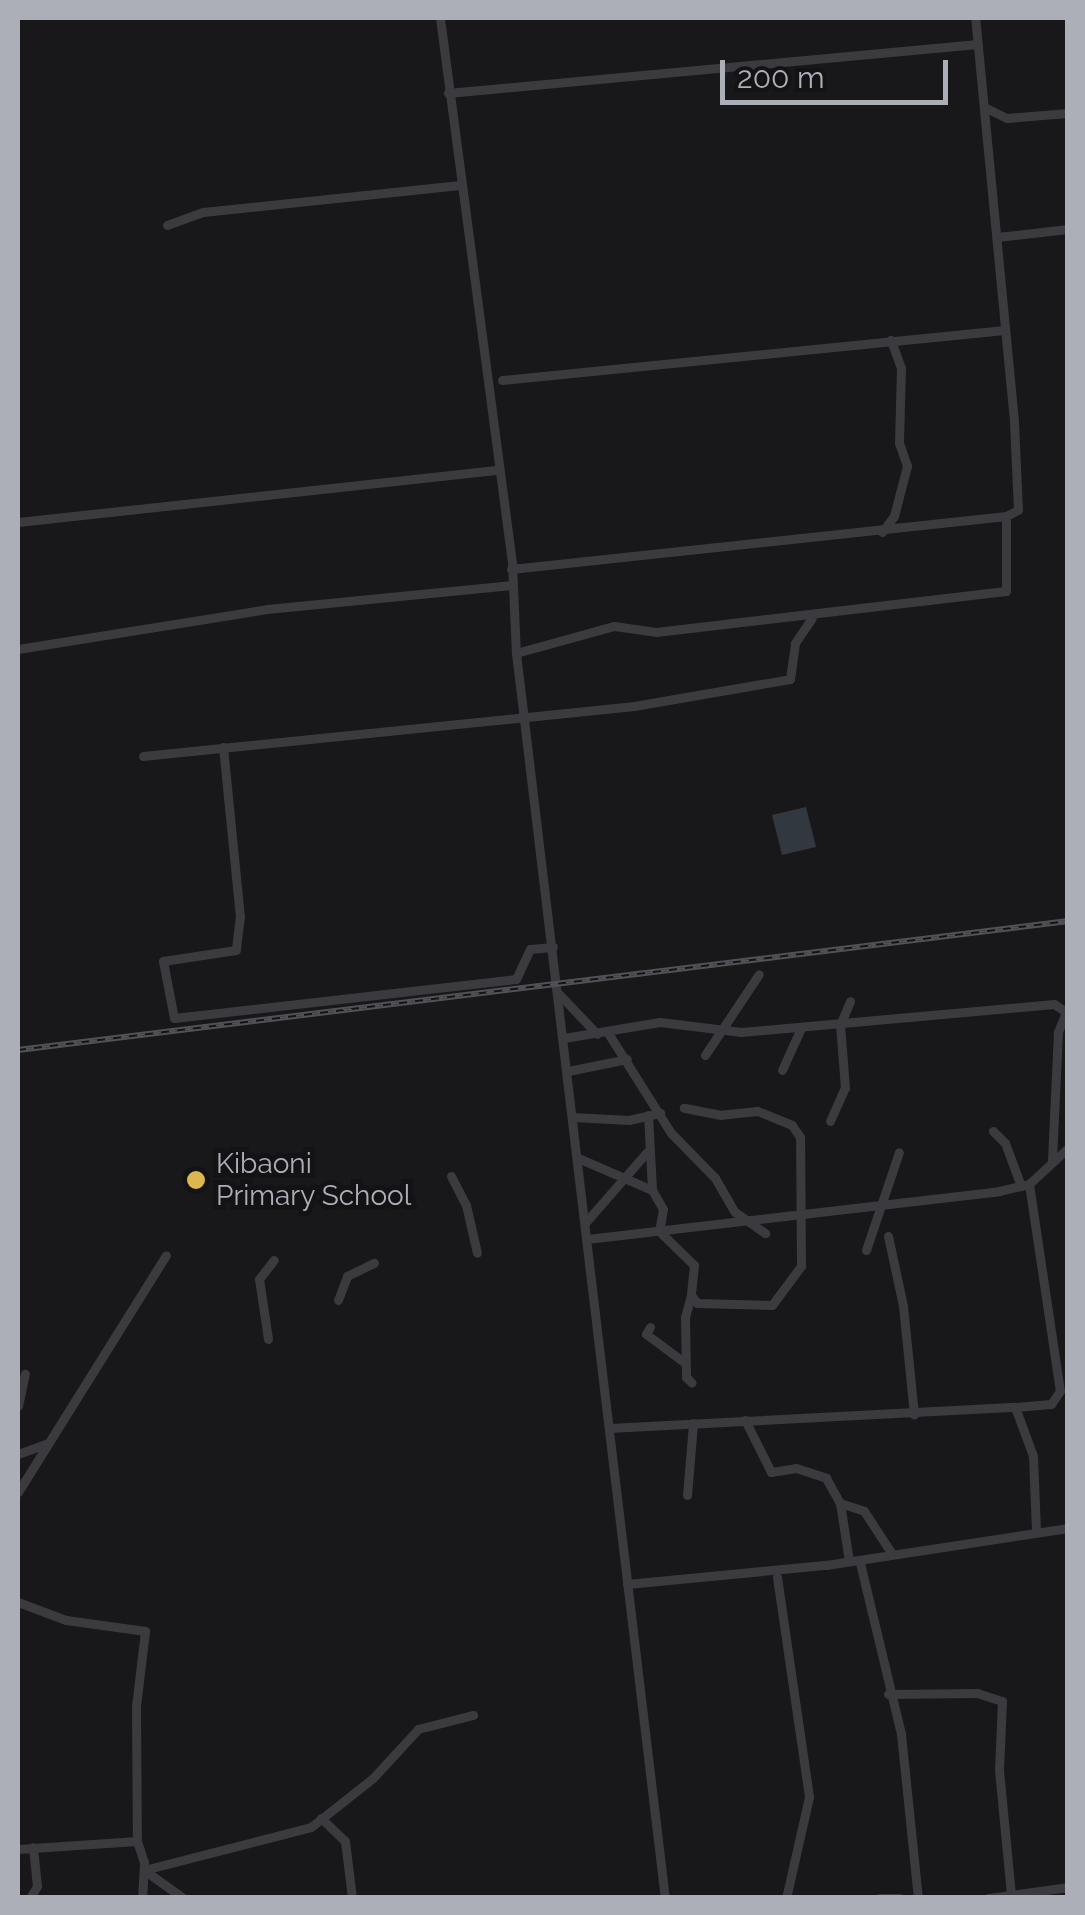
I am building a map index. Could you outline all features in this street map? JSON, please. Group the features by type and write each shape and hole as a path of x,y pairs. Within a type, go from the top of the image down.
{"street":[{"path":"440,18 458,185 511,569 516,653 665,1898"},
{"path":"511,569 882,532 1006,516 1018,510 975,18"},
{"path":"448,92 978,44"},
{"path":"984,107 1007,118 1068,114"},
{"path":"987,133 1007,118"},
{"path":"168,225 214,210 458,185"},
{"path":"997,237 1068,229"},
{"path":"502,380 1005,330"},
{"path":"882,532 894,516 907,466 899,444 901,368 891,340"},
{"path":"18,522 498,470"},
{"path":"516,653 614,626 656,632 812,618 1006,592 1006,516"},
{"path":"18,649 267,608 512,585"},
{"path":"142,756 524,714 634,706 790,679 795,643 812,618"},
{"path":"223,747 240,916 236,950 164,961 174,1018 516,979 530,949 553,947"},
{"path":"706,1055 759,974"},
{"path":"559,994 627,1059 660,1112 743,1221 765,1232"},
{"path":"830,1121 845,1088 840,1025 850,1000"},
{"path":"564,1038 660,1022 724,1030 801,1028 1054,1004 1066,1012 1058,1032 1052,1160"},
{"path":"782,1070 801,1028"},
{"path":"568,1071 627,1059"},
{"path":"684,1108 721,1115 757,1111 792,1125 800,1137 801,1266 772,1305 697,1302 692,1295"},
{"path":"573,1117 648,1116 660,1112"},
{"path":"648,1116 652,1190 663,1208 658,1231"},
{"path":"609,1428 1061,1404 1025,1185 1006,1143 993,1131"},
{"path":"587,1238 1025,1185 1068,1148"},
{"path":"585,1223 647,1152"},
{"path":"866,1250 878,1204 889,1189 889,1168 898,1152"},
{"path":"578,1158 652,1190"},
{"path":"1052,1160 1068,1158"},
{"path":"451,1176 466,1205 477,1253"},
{"path":"658,1231 694,1265 686,1363 692,1382"},
{"path":"888,1236 903,1306 914,1414"},
{"path":"18,1492 166,1256"},
{"path":"268,1339 259,1279 274,1260"},
{"path":"338,1300 346,1276 374,1263"},
{"path":"650,1327 646,1334 686,1363"},
{"path":"18,1406 25,1374"},
{"path":"1015,1408 1033,1456 1036,1532"},
{"path":"745,1420 772,1472 812,1472 826,1478 840,1503 888,1694 902,1734 918,1898"},
{"path":"686,1495 692,1423"},
{"path":"18,1454 49,1442"},
{"path":"840,1503 864,1511 892,1554"},
{"path":"627,1584 854,1562 1068,1528"},
{"path":"777,1577 809,1797 786,1898"},
{"path":"18,1602 66,1620 145,1630 136,1707 142,1898"},
{"path":"888,1694 977,1693 1002,1702 999,1770 1012,1894"},
{"path":"144,1870 268,1841 321,1818 372,1778 418,1729 473,1714"},
{"path":"321,1818 344,1841 352,1898"},
{"path":"18,1849 138,1842"},
{"path":"30,1898 37,1886 33,1847"},
{"path":"144,1870 183,1898"},
{"path":"988,1898 1068,1887"},
{"path":"880,1898 900,1898"}],"shaded area":[{"path":"806,807 816,847 782,855 772,815"}],"railway":[{"path":"18,1050 1068,921"}],"place":[{"name":"Kibaoni Primary School","path":"196,1180"}]}
